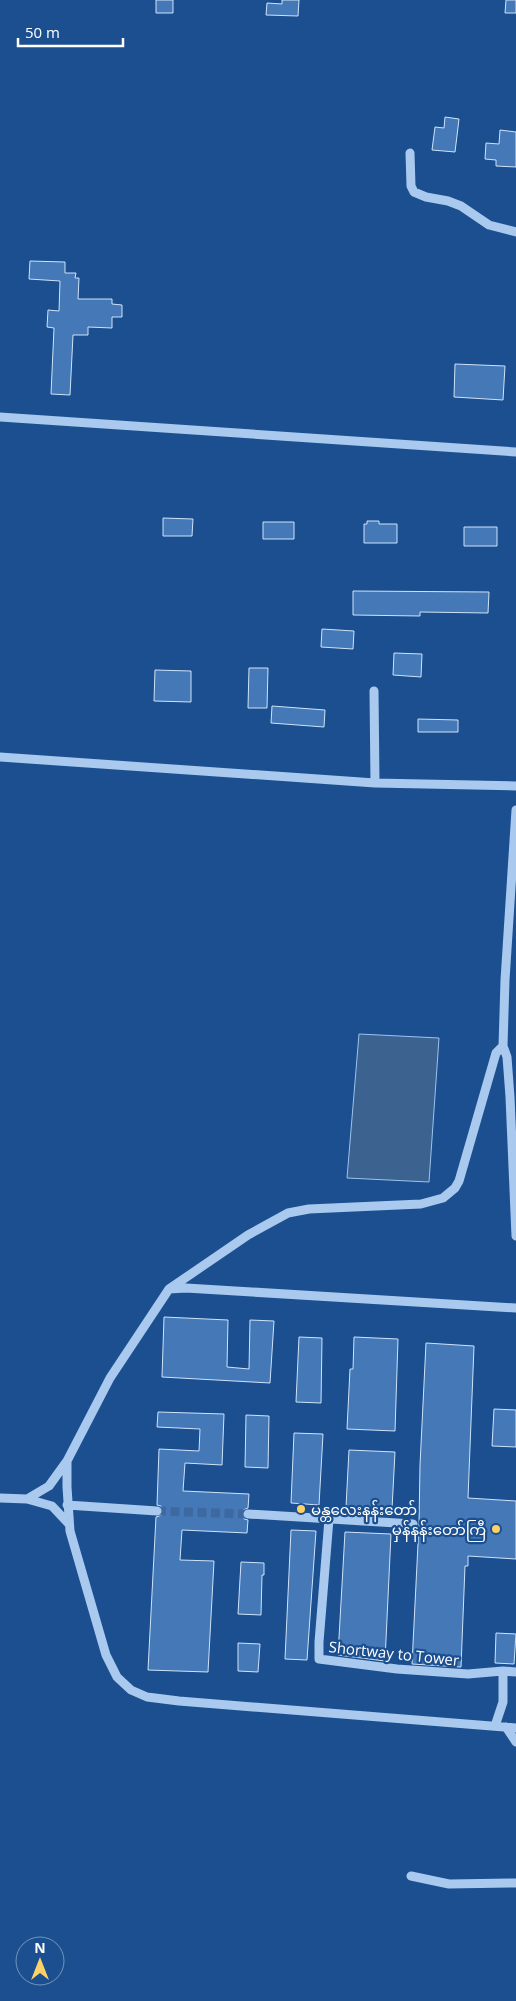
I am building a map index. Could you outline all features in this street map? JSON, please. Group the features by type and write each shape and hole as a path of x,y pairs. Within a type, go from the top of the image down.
{"street":[{"path":"410,153 411,186 414,192 462,206 489,225 516,232"},
{"path":"0,417 516,452"},
{"path":"374,691 375,783"},
{"path":"0,757 375,783 516,786"},
{"path":"516,810 503,1046 508,1066 516,1236"},
{"path":"28,1499 50,1486 67,1461 110,1378 169,1289 248,1235 288,1213 309,1209 420,1204 443,1198 449,1193 459,1180 496,1053 503,1046"},
{"path":"169,1289 186,1288 516,1308"},
{"path":"67,1461 69,1524 106,1655 117,1677 131,1690 147,1697 171,1700 516,1728"},
{"path":"0,1498 28,1499 52,1506 69,1524"},
{"path":"67,1505 157,1511"},
{"path":"248,1514 413,1524"},
{"name":"Shortway to Tower","path":"329,1519 319,1659 468,1674 503,1671 516,1672"},
{"path":"495,1726 503,1702 503,1671"},
{"path":"506,1727 516,1742"},
{"path":"410,1876 429,1882 450,1884 516,1883"}],"water":[{"path":"359,1034 439,1038 429,1182 347,1178"}],"building":[{"path":"156,0 173,0 173,13 156,13"},
{"path":"282,0 299,0 298,16 266,15 267,3 282,4"},
{"path":"506,0 516,0 516,13 505,13"},
{"path":"445,117 459,119 455,152 432,150 435,127 444,128"},
{"path":"500,130 516,132 516,167 496,166 496,160 485,159 486,143 499,144"},
{"path":"30,261 65,262 65,273 76,273 75,278 79,278 78,299 112,299 112,304 122,305 122,317 112,317 112,328 88,327 88,335 73,335 70,395 51,394 54,328 47,327 48,310 59,311 60,281 29,279"},
{"path":"455,364 505,366 503,400 454,397"},
{"path":"163,518 193,519 192,536 163,536"},
{"path":"367,521 379,521 379,524 397,524 397,543 364,543 364,524 367,524"},
{"path":"263,522 294,522 294,539 263,539"},
{"path":"464,527 497,527 497,546 464,546"},
{"path":"353,591 489,592 488,613 420,612 420,616 353,615"},
{"path":"322,629 354,631 353,649 321,647"},
{"path":"394,653 422,654 421,677 393,675"},
{"path":"249,668 268,668 267,708 248,708"},
{"path":"155,670 191,671 191,702 154,701"},
{"path":"272,706 325,710 324,727 271,723"},
{"path":"418,719 458,720 458,732 418,732"},
{"path":"164,1317 228,1320 227,1367 249,1369 250,1320 274,1321 270,1383 162,1377"},
{"path":"299,1337 322,1338 321,1403 296,1402"},
{"path":"354,1337 398,1339 395,1431 347,1429 350,1369 353,1369"},
{"path":"426,1343 474,1346 468,1498 516,1501 516,1559 468,1556 468,1566 465,1566 461,1667 412,1664"},
{"path":"494,1409 516,1410 516,1447 492,1446"},
{"path":"158,1412 224,1414 222,1465 185,1463 183,1491 249,1494 248,1508 243,1510 242,1514 244,1519 248,1520 247,1533 182,1530 180,1560 214,1561 208,1672 148,1670 156,1517 162,1515 163,1511 161,1506 157,1505 159,1449 199,1451 200,1429 157,1427"},
{"path":"246,1415 269,1416 268,1468 245,1467"},
{"path":"294,1433 323,1434 319,1505 291,1503"},
{"path":"349,1450 395,1452 392,1509 346,1507"},
{"path":"291,1530 316,1531 307,1660 285,1659"},
{"path":"345,1532 391,1534 385,1661 338,1655"},
{"path":"241,1562 264,1563 261,1615 238,1614"},
{"path":"496,1633 516,1634 514,1664 495,1663"},
{"path":"238,1643 260,1644 258,1672 238,1671"}],"tunnel":[{"path":"157,1511 248,1514"}],"place":[{"name":"မန္တလေးနန်းတော်","path":"301,1509"},
{"name":"မှန်နန်းတော်ကြီ","path":"496,1529"}]}
